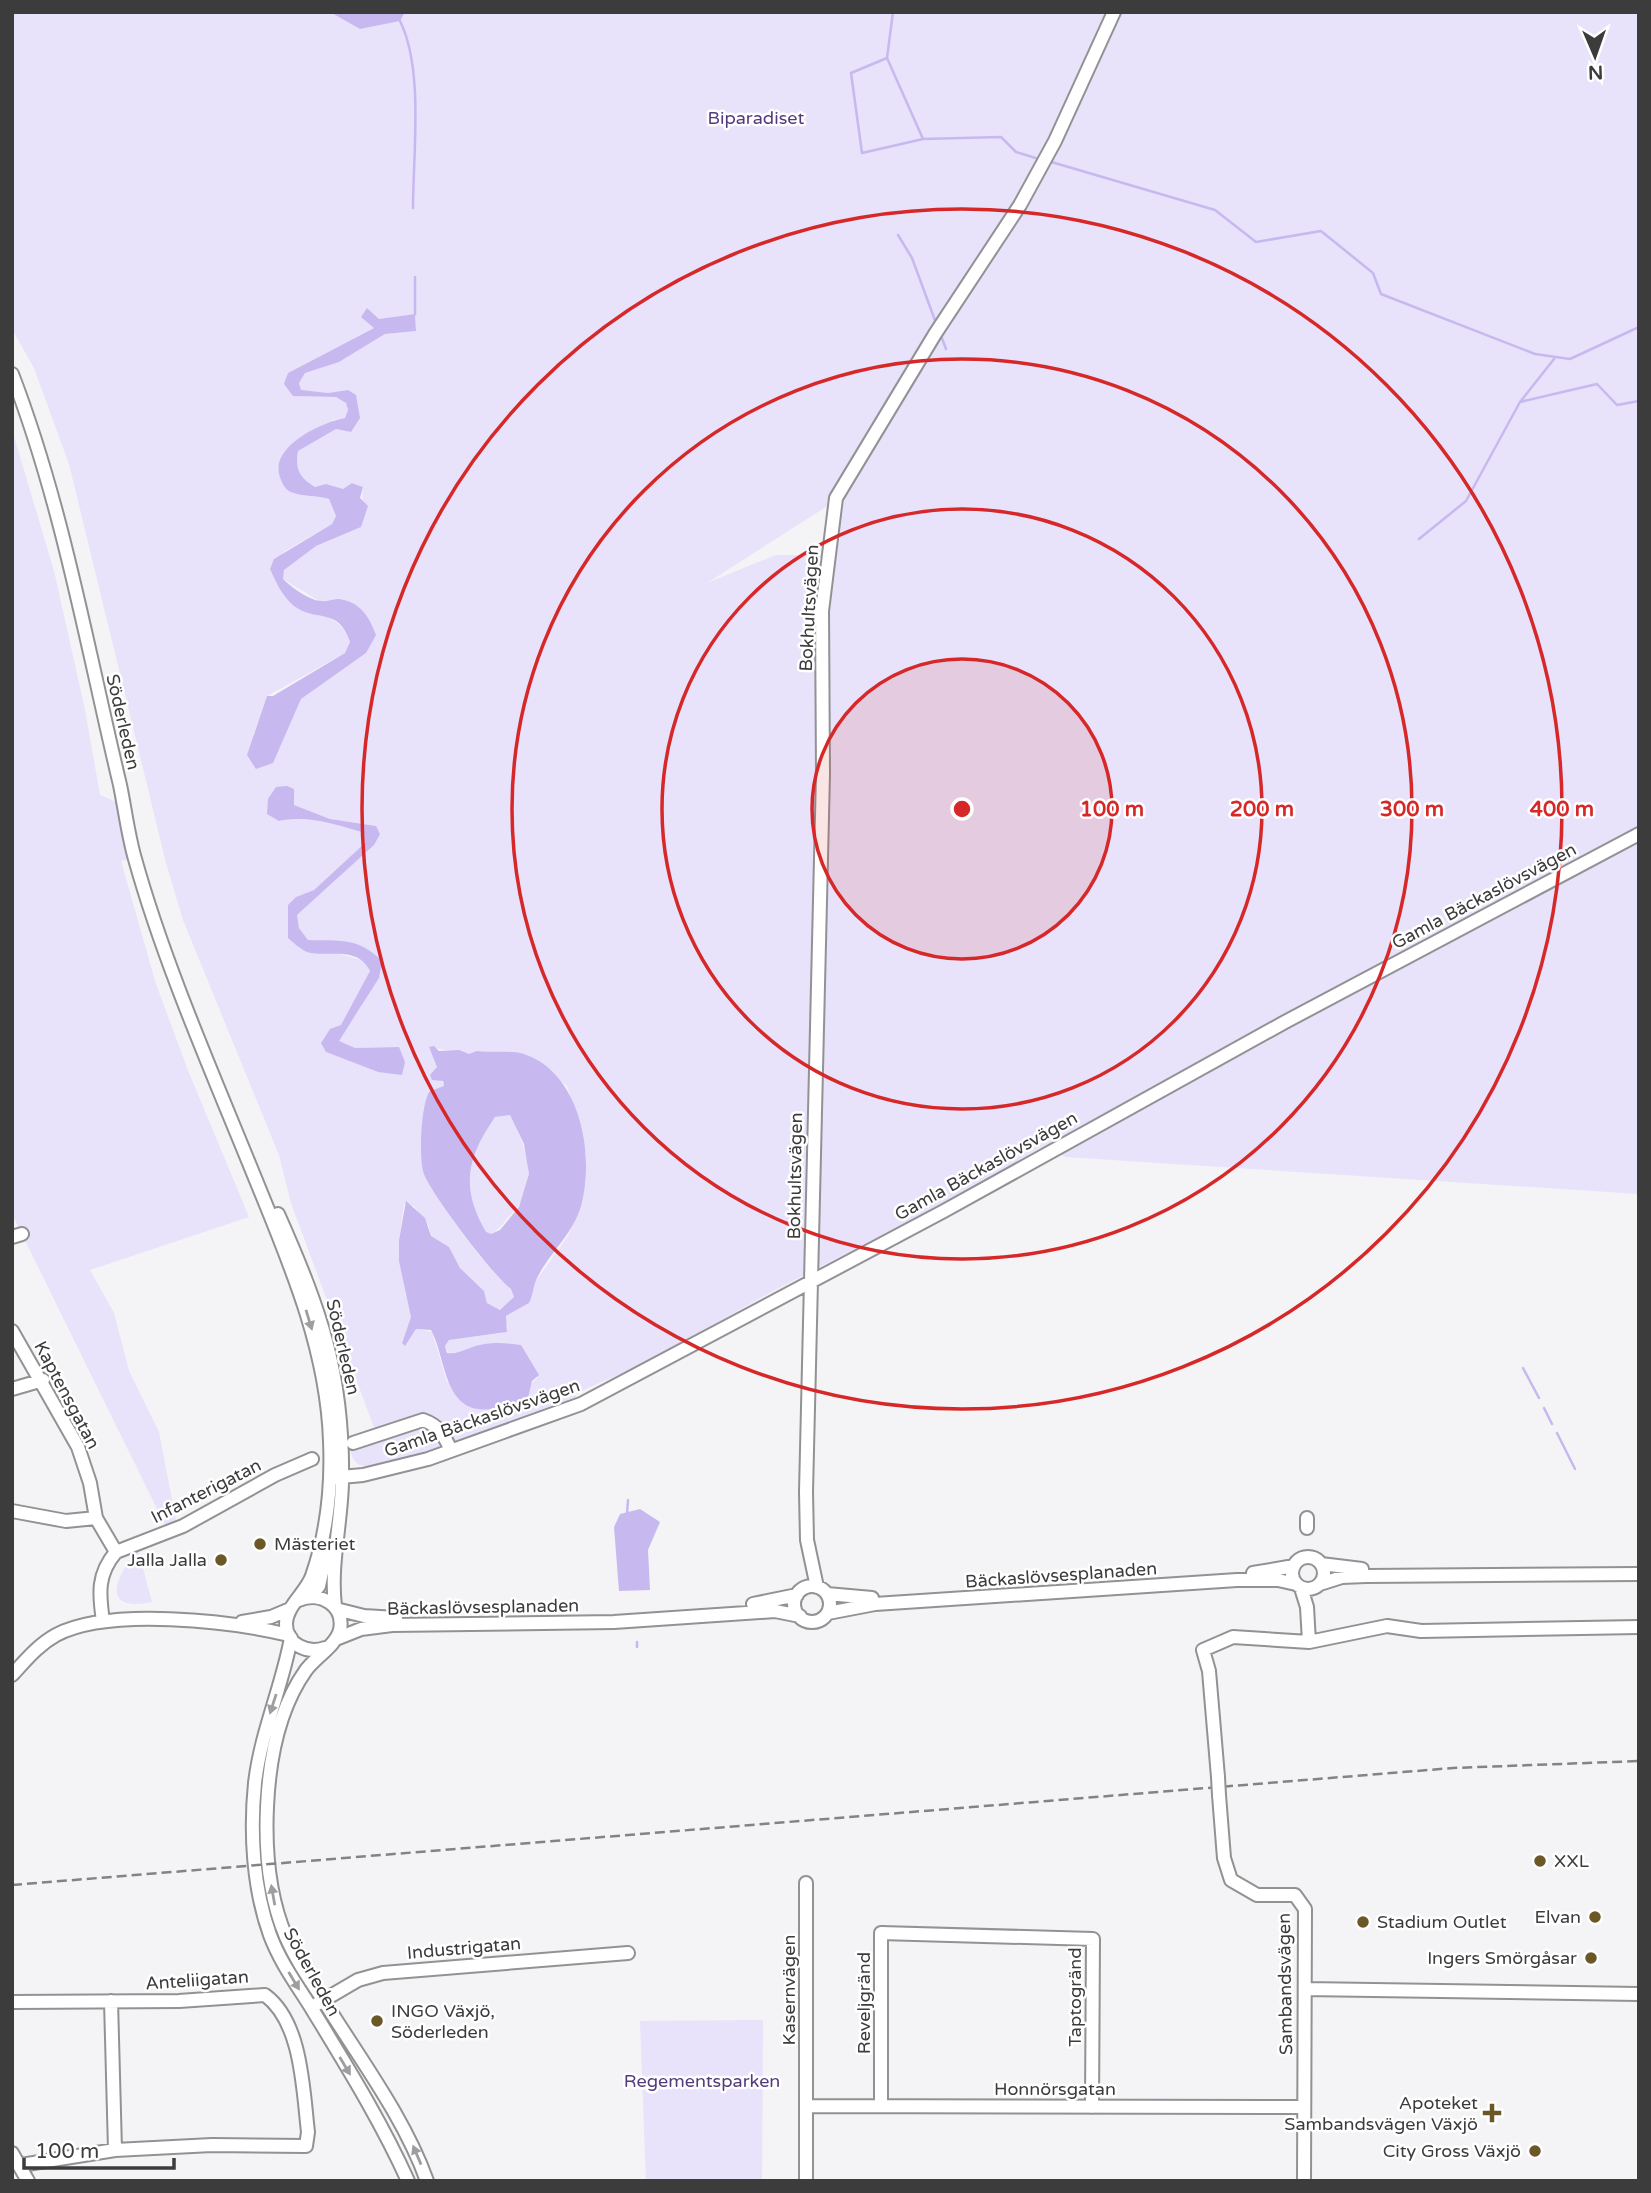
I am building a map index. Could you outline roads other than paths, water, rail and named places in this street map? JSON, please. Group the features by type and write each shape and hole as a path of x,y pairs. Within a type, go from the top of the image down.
{"street":[{"name":"Bokhultsvägen","path":"811,1591 811,1563 805,1517 823,774 822,611 836,498 935,334 1020,205 1055,141 1114,12"},
{"name":"Söderleden","path":"12,374 53,494 135,858 179,989 290,1265 310,1325 329,1414 336,1478 333,1568 340,1627 306,1671 286,1710 273,1754 268,1789 267,1839 275,1906 287,1939 410,2140 428,2181"},
{"name":"Gamla Bäckaslövsvägen","path":"336,1478 388,1470 581,1404 944,1211 1285,1022 1639,834"},
{"name":"Kaptensgatan","path":"12,1331 43,1380 78,1447 90,1483 96,1518"},
{"path":"12,1389 43,1380"},
{"path":"353,1443 424,1420 435,1424 451,1450"},
{"name":"Infanterigatan","path":"116,1552 183,1525 275,1475 312,1459"},
{"name":"Söderleden","path":"336,1478 309,1586 286,1619 290,1637 260,1751 253,1833 260,1898 277,1952 386,2135 408,2181"},
{"path":"12,1511 66,1521 96,1518 116,1552 104,1568 99,1582 103,1621"},
{"name":"Bäckaslövsesplanaden","path":"336,1608 364,1616 398,1618 577,1616 742,1605 779,1601 811,1591 846,1598 923,1595 1252,1573 1294,1566 1301,1559 1310,1558 1321,1564 1369,1569 1639,1566"},
{"path":"1307,1607 1324,1576 1321,1564"},
{"path":"1294,1566 1292,1574 1307,1607 1309,1642 1387,1626 1421,1631 1639,1627"},
{"name":"Bäckaslövsesplanaden","path":"324,1646 360,1629 392,1625 614,1622 775,1611 816,1621 828,1613 875,1604 1237,1580 1278,1580 1298,1586 1318,1586 1342,1577 1366,1576 1639,1574"},
{"path":"800,1616 795,1608 811,1591 830,1604 828,1613"},
{"path":"225,1625 261,1620 300,1602 321,1597 336,1608"},
{"path":"12,1675 47,1640 68,1630 103,1621 225,1625 290,1637 300,1647 324,1646"},
{"name":"Sambandsvägen","path":"1302,2181 1305,1909 1295,1895 1257,1895 1231,1880 1224,1858 1209,1671 1203,1650 1233,1637 1309,1642"},
{"name":"Kasernvägen","path":"806,1883 806,2181"},
{"name":"Reveljgränd","path":"881,2106 881,1933 1041,1937"},
{"name":"Taptogränd","path":"1041,1937 1093,1939 1092,2106"},
{"name":"Industrigatan","path":"310,2007 358,1980 383,1973 628,1953"},
{"path":"1305,1989 1639,1994"},
{"name":"Anteliigatan","path":"12,2002 179,2001 260,1994 270,1999 296,2043 308,2132 306,2146 212,2145 115,2150"},
{"path":"21,2165 115,2150 111,2001"},
{"name":"Honnörsgatan","path":"808,2106 1303,2107"},
{"path":"12,2153 28,2181"}],"waterway":[{"path":"893,12 887,58 923,139 1001,137 1016,152 1042,160"},
{"path":"400,21 407,41 415,87 413,208"},
{"path":"887,58 851,73 862,153 923,139"},
{"path":"1048,161 1215,210 1256,242 1321,231 1373,273 1381,294 1535,354 1570,359 1639,327"},
{"path":"898,235 912,258 936,323"},
{"path":"415,277 415,314"},
{"path":"940,333 946,349"},
{"path":"1554,359 1520,402 1597,384 1617,405 1639,401"},
{"path":"1419,539 1466,501 1520,402"},
{"path":"1523,1368 1539,1398"},
{"path":"1544,1408 1552,1424"},
{"path":"1557,1433 1575,1469"},
{"path":"627,1514 628,1500"},
{"path":"637,1642 637,1647"}],"railway":[{"path":"12,1885 1453,1768 1639,1761"}],"place":[{"name":"Mästeriet","path":"260,1544"},
{"name":"Jalla Jalla","path":"221,1560"},
{"name":"XXL","path":"1540,1861"},
{"name":"Elvan","path":"1595,1917"},
{"name":"Stadium Outlet","path":"1363,1922"},
{"name":"Ingers Smörgåsar","path":"1591,1958"},
{"name":"INGO Växjö, Söderleden","path":"377,2021"},
{"name":"Apoteket Sambandsvägen Växjö","path":"1492,2113"},
{"name":"City Gross Växjö","path":"1535,2151"}],"park label":[{"name":"Biparadiset","path":"756,118"},
{"name":"Regementsparken","path":"702,2081"}]}
